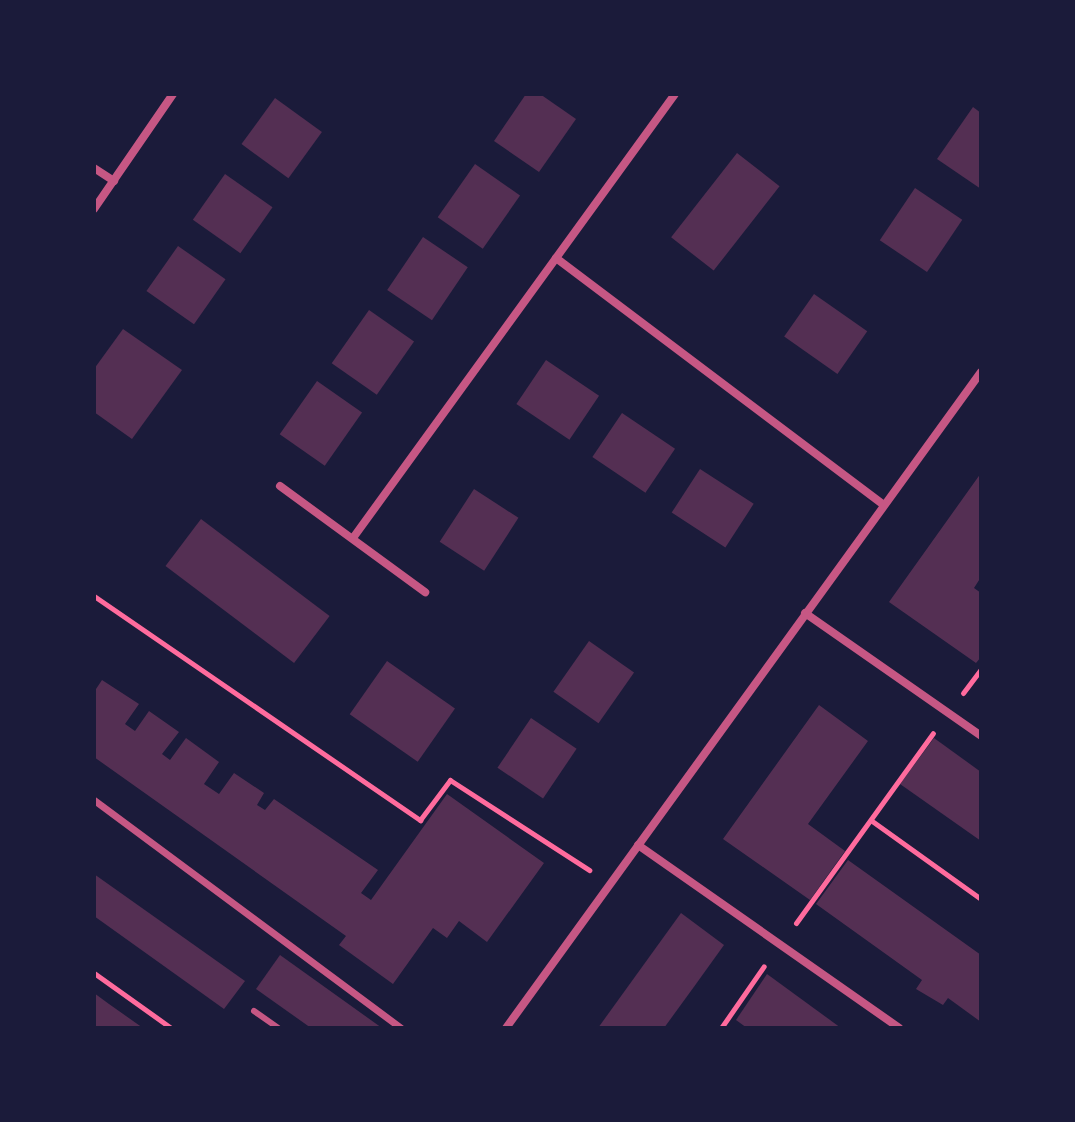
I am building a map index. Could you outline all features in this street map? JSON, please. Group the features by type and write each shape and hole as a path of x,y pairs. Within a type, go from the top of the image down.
{"street":[{"path":"94,209 173,94"},
{"path":"353,538 675,94"},
{"path":"94,168 114,181"},
{"path":"556,258 882,504"},
{"path":"506,1028 882,504 980,377"},
{"path":"280,486 425,592"},
{"path":"805,613 981,736"},
{"path":"94,800 401,1028"},
{"path":"638,845 899,1028"}],"lane":[{"path":"254,1011 278,1028"}],"path":[{"path":"94,596 420,820 450,780 610,884"},
{"path":"721,1028 981,669"},
{"path":"872,821 981,899"},
{"path":"94,973 171,1028"}],"building":[{"path":"526,94 540,94 576,119 539,172 494,141"},
{"path":"275,98 322,132 288,178 241,144"},
{"path":"973,107 981,113 981,189 937,159"},
{"path":"737,153 780,186 714,271 671,237"},
{"path":"475,164 520,196 483,249 438,217"},
{"path":"225,174 273,207 240,253 193,220"},
{"path":"915,188 962,220 927,272 880,240"},
{"path":"423,237 468,267 432,320 387,290"},
{"path":"178,246 226,279 194,324 146,291"},
{"path":"814,294 867,331 837,374 784,337"},
{"path":"369,310 414,342 377,395 332,363"},
{"path":"123,329 182,370 132,439 94,412 94,369"},
{"path":"546,360 599,396 569,440 516,404"},
{"path":"317,381 362,413 325,466 280,434"},
{"path":"622,413 675,449 645,493 592,457"},
{"path":"700,469 754,504 725,547 672,513"},
{"path":"981,473 981,577 974,588 981,593 981,657 976,663 889,602"},
{"path":"474,489 518,518 484,571 440,542"},
{"path":"201,519 330,616 294,663 165,566"},
{"path":"589,641 634,673 598,723 553,692"},
{"path":"387,661 455,709 418,762 350,714"},
{"path":"102,680 139,704 125,724 135,731 149,711 179,732 162,754 170,760 186,738 219,762 204,784 219,794 234,773 264,793 257,805 265,810 274,799 378,870 361,893 371,900 447,794 544,863 487,942 459,921 447,938 433,928 393,984 339,945 346,936 94,757 94,692"},
{"path":"819,705 868,741 808,824 845,851 810,900 723,839"},
{"path":"531,718 577,749 543,798 497,768"},
{"path":"934,738 981,772 981,841 900,784"},
{"path":"848,860 981,955 981,1022 948,998 943,1005 916,989 922,980 816,904"},
{"path":"94,874 245,981 224,1009 94,916"},
{"path":"681,913 724,945 696,984 664,1028 598,1028"},
{"path":"280,955 382,1028 311,1028 256,989"},
{"path":"767,974 841,1028 747,1028 736,1020"},
{"path":"94,993 109,1004 143,1028 94,1028"}]}
